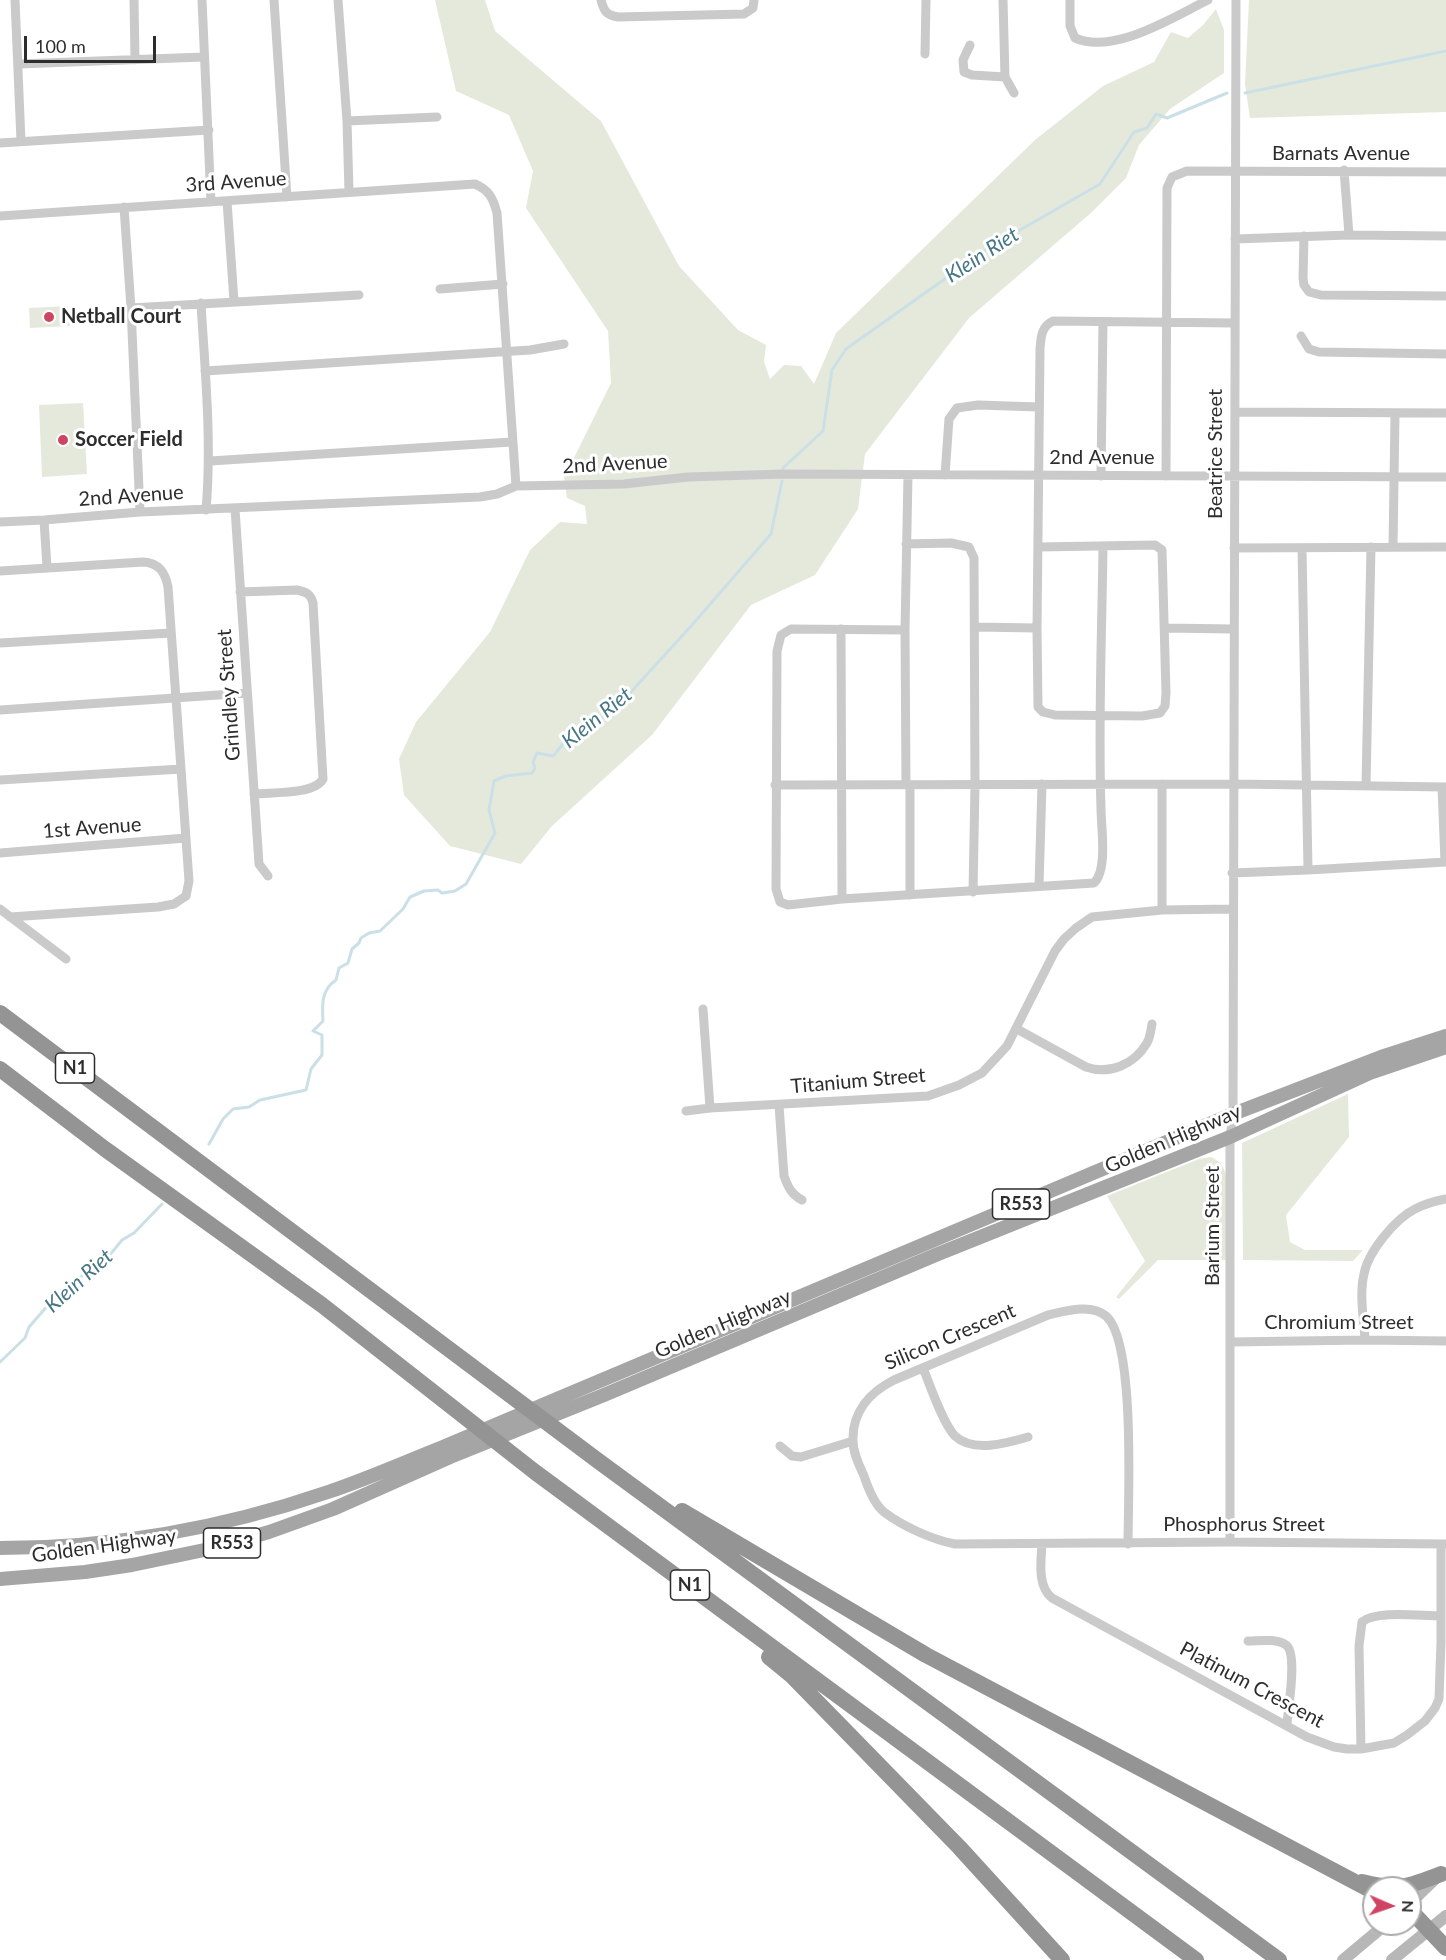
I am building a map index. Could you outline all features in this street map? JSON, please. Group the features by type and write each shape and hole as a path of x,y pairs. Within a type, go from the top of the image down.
{"highway":[{"name":"N1","path":"0,1013 601,1464 1279,1960"},
{"name":"N1","path":"0,1069 105,1149 322,1305 535,1472 1196,1960"},
{"path":"601,1464 926,1655 1362,1886"},
{"path":"585,1508 791,1675 959,1847 1062,1960"},
{"path":"1347,1878 1396,1888 1411,1886 1444,1872"},
{"path":"1422,1922 1446,1948"}],"main road":[{"name":"Golden Highway","path":"0,1579 85,1572 214,1548 269,1532 333,1509 447,1452 599,1381 1233,1114 1381,1057 1446,1036"},
{"name":"Golden Highway","path":"0,1548 127,1540 208,1525 328,1492 447,1452 604,1395 938,1254 1230,1137 1370,1073 1446,1047"},
{"path":"1422,1892 1444,1872"},
{"path":"1392,1960 1446,1916"},
{"path":"1343,1960 1372,1936"}],"street":[{"path":"15,0 21,141"},
{"path":"134,0 135,60"},
{"path":"202,0 211,202"},
{"path":"274,0 286,197"},
{"path":"338,0 347,121 349,192"},
{"path":"601,0 605,12 610,16 618,17 744,14 753,8 754,0"},
{"path":"925,54 926,0"},
{"path":"1003,0 1005,77 1014,93"},
{"path":"1070,0 1070,26 1075,38 1090,43 1134,36 1208,0"},
{"name":"Beatrice Street","path":"1232,909 1236,0"},
{"path":"970,45 963,60 964,72 972,75 1005,77"},
{"path":"19,64 203,57"},
{"path":"347,121 437,117"},
{"path":"0,143 209,130"},
{"path":"1344,170 1349,236"},
{"name":"Barnats Avenue","path":"1165,322 1167,188 1172,177 1187,171 1446,172"},
{"name":"3rd Avenue","path":"0,216 475,184 485,188 495,207 502,284"},
{"path":"227,201 234,301"},
{"path":"124,207 140,512"},
{"path":"1304,236 1303,278 1304,285 1309,292 1321,295 1446,296"},
{"path":"1235,239 1304,236 1446,236"},
{"path":"440,289 502,284 516,486"},
{"path":"131,308 359,295"},
{"path":"201,303 210,461 206,510"},
{"path":"1038,547 1155,545 1162,550 1165,628 1164,709 1154,715 1101,716 1054,715 1040,710 1037,628 1040,349 1042,333 1047,324 1053,321 1235,323"},
{"path":"1101,476 1103,322"},
{"path":"1165,322 1166,476"},
{"path":"1301,336 1309,349 1319,352 1446,354"},
{"path":"205,372 541,349 564,344"},
{"path":"945,475 949,419 957,408 978,405 1039,408"},
{"path":"1235,411 1446,413"},
{"path":"1393,547 1395,414"},
{"path":"210,461 512,442"},
{"path":"908,475 905,630 910,895"},
{"name":"2nd Avenue","path":"0,522 140,512 480,497 497,494 516,486 640,483 708,476 1446,477"},
{"name":"Grindley Street","path":"235,509 259,864 268,876"},
{"path":"44,520 46,567"},
{"path":"906,544 961,544 972,551 975,565 973,892"},
{"path":"905,630 791,629 781,634 778,641 775,785 776,889 780,902 788,905 842,899 1039,886 1090,885 1098,880 1102,858 1100,784 1102,546"},
{"path":"1366,786 1371,547"},
{"path":"1234,548 1446,547"},
{"path":"1302,548 1308,870"},
{"path":"0,571 144,562 155,564 166,576 189,891 182,900 158,907 10,916"},
{"path":"240,592 297,590 305,592 311,597 313,603 323,779 319,785 310,790 254,794"},
{"path":"975,627 1037,628"},
{"path":"1165,628 1233,629"},
{"path":"841,629 842,899"},
{"path":"0,642 171,633"},
{"path":"0,711 247,693"},
{"path":"0,780 181,769"},
{"path":"1039,886 1041,784"},
{"path":"1162,784 1162,910"},
{"path":"775,785 1305,784 1444,787 1445,862 1233,873"},
{"name":"1st Avenue","path":"0,853 186,838"},
{"path":"0,909 66,959"},
{"name":"Titanium Street","path":"686,1111 928,1096 959,1085 982,1073 1006,1046 1017,1029 1055,951 1076,927 1092,917 1162,910 1232,909"},
{"name":"Barium Street","path":"1230,1542 1232,909"},
{"path":"703,1009 710,1108"},
{"path":"1017,1029 1086,1067 1096,1071 1105,1071 1119,1068 1137,1055 1148,1042 1152,1024"},
{"path":"779,1106 784,1176 788,1187 795,1196 802,1200"},
{"path":"1365,1340 1362,1286 1364,1273 1373,1252 1400,1220 1413,1210 1430,1202 1446,1199"},
{"name":"Silicon Crescent","path":"1042,1544 942,1542 900,1521 883,1511 873,1499 856,1456 853,1441 860,1410 871,1395 880,1388 1048,1315 1089,1309 1101,1312 1112,1322 1124,1357 1127,1400 1128,1544"},
{"name":"Chromium Street","path":"1231,1342 1446,1341"},
{"path":"922,1368 950,1431 960,1440 970,1444 1001,1444 1028,1437"},
{"path":"780,1446 792,1456 801,1457 853,1441"},
{"name":"Phosphorus Street","path":"1042,1544 1230,1542 1443,1544"},
{"name":"Platinum Crescent","path":"1042,1544 1042,1584 1052,1598 1287,1724 1307,1737 1334,1747 1360,1749 1394,1743 1425,1721 1439,1699 1444,1642 1440,1616 1443,1544"},
{"path":"1360,1749 1359,1646 1362,1623 1367,1618 1378,1615 1440,1616"},
{"path":"1248,1641 1281,1643 1290,1649 1292,1667 1287,1724"}],"shaded area":[{"path":"435,0 485,0 495,31 601,121 679,266 738,330 766,345 764,362 770,379 784,365 801,366 814,384 836,333 1035,140 1103,86 1154,62 1171,32 1188,38 1216,9 1224,30 1224,73 1170,109 1139,145 1126,178 1092,212 969,318 865,454 858,509 815,575 751,605 652,735 552,826 521,864 450,846 404,795 399,759 416,722 490,632 530,550 560,522 587,524 585,506 567,498 564,478 611,383 608,331 526,208 533,171 509,115 456,91"},
{"path":"1249,0 1446,0 1446,112 1250,118 1245,84"},
{"name":"Netball Court","path":"68,306 70,326 30,328 29,308"},
{"name":"Soccer Field","path":"83,403 87,474 42,477 39,405"},
{"path":"1348,1094 1349,1137 1286,1215 1290,1242 1305,1250 1363,1250 1353,1261 1243,1260 1242,1143"},
{"path":"1211,1157 1222,1165 1226,1177 1226,1260 1158,1260 1119,1299 1116,1297 1145,1261 1107,1196 1199,1159"}],"waterway":[{"name":"Klein Riet","path":"1245,93 1446,51"},
{"name":"Klein Riet","path":"783,468 823,431 832,370 846,349 987,249 1100,184 1134,132 1147,128 1156,114 1167,118 1227,93"},
{"name":"Klein Riet","path":"209,1144 223,1119 233,1109 249,1107 260,1100 306,1090 311,1069 322,1055 322,1035 313,1031 323,1021 325,993 336,980 339,968 348,963 352,949 361,938 369,933 380,931 403,909 410,897 424,891 438,890 442,893 455,891 466,884 495,833 489,810 494,781 506,776 532,773 537,753 553,756 567,739 580,735 620,704 771,534 782,481"},
{"name":"Klein Riet","path":"0,1362 25,1338 29,1327 57,1295 76,1283 91,1265 104,1262 122,1240 134,1233 162,1204"}],"place":[{"name":"Netball Court","path":"49,317"},
{"name":"Soccer Field","path":"63,440"}]}
